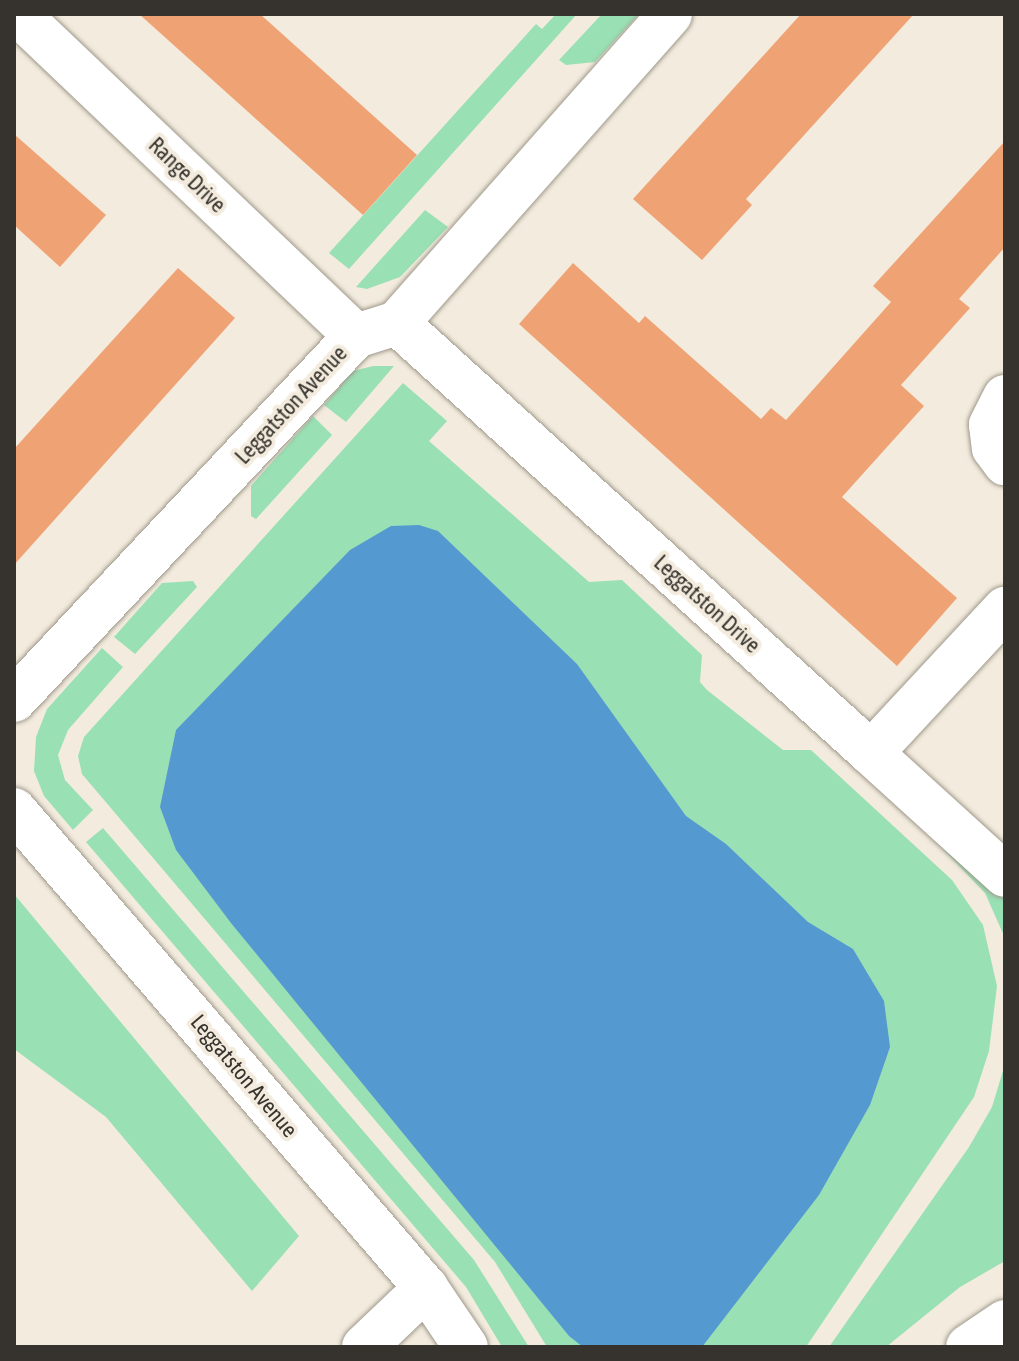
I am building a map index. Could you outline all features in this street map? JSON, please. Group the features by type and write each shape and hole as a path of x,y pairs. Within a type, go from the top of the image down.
{"street":[{"name":"Range Drive","path":"18,14 356,336"},
{"path":"397,323 670,14"},
{"name":"Leggatston Avenue","path":"14,700 356,336 397,323"},
{"name":"Leggatston Drive","path":"397,323 1005,875"},
{"path":"1005,397 991,425 994,448 1005,463"},
{"path":"871,753 1005,609"},
{"name":"Leggatston Avenue","path":"14,810 426,1288 466,1347"},
{"path":"364,1347 426,1288"},
{"path":"968,1347 1005,1322"}],"green space":[{"path":"556,14 577,14 349,269 329,253 536,24 542,29"},
{"path":"602,14 639,14 595,62 566,65 559,60"},
{"path":"425,210 448,227 400,277 367,289 356,287"},
{"path":"373,366 394,366 346,422 324,405 353,371"},
{"path":"403,383 447,421 429,441 589,582 622,580 702,655 700,682 707,690 783,750 811,750 952,880 983,925 997,986 989,1051 974,1097 806,1347 547,1347 495,1262 82,774 78,756 84,737"},
{"path":"313,416 332,435 256,519 251,516 251,486"},
{"path":"193,581 197,587 135,654 114,637 162,583"},
{"path":"102,648 123,667 68,730 58,755 65,780 93,810 73,830 44,796 34,771 36,737 47,709"},
{"path":"896,789 1005,896 1005,938 985,893 892,796"},
{"path":"103,828 474,1260 529,1347 502,1347 466,1287 86,842"},
{"path":"14,894 299,1236 252,1291 106,1117 14,1049"},
{"path":"1005,1064 1005,1261 960,1287 886,1347 829,1347 969,1147 992,1107"}],"water":[{"path":"419,525 438,531 577,664 686,816 726,844 808,922 853,949 884,1001 890,1047 870,1105 819,1195 702,1347 583,1347 569,1336 231,923 176,850 160,807 176,730 350,550 391,526"}],"building":[{"path":"139,14 260,14 417,155 363,215"},
{"path":"801,14 914,14 746,199 752,205 702,260 633,199"},
{"path":"14,134 106,215 60,267 14,225"},
{"path":"1005,141 1005,247 959,299 970,308 901,385 924,406 842,497 957,598 897,666 519,324 573,263 639,323 645,316 761,419 771,408 786,420 891,302 873,286"},
{"path":"178,268 235,318 14,565 14,449"}]}
